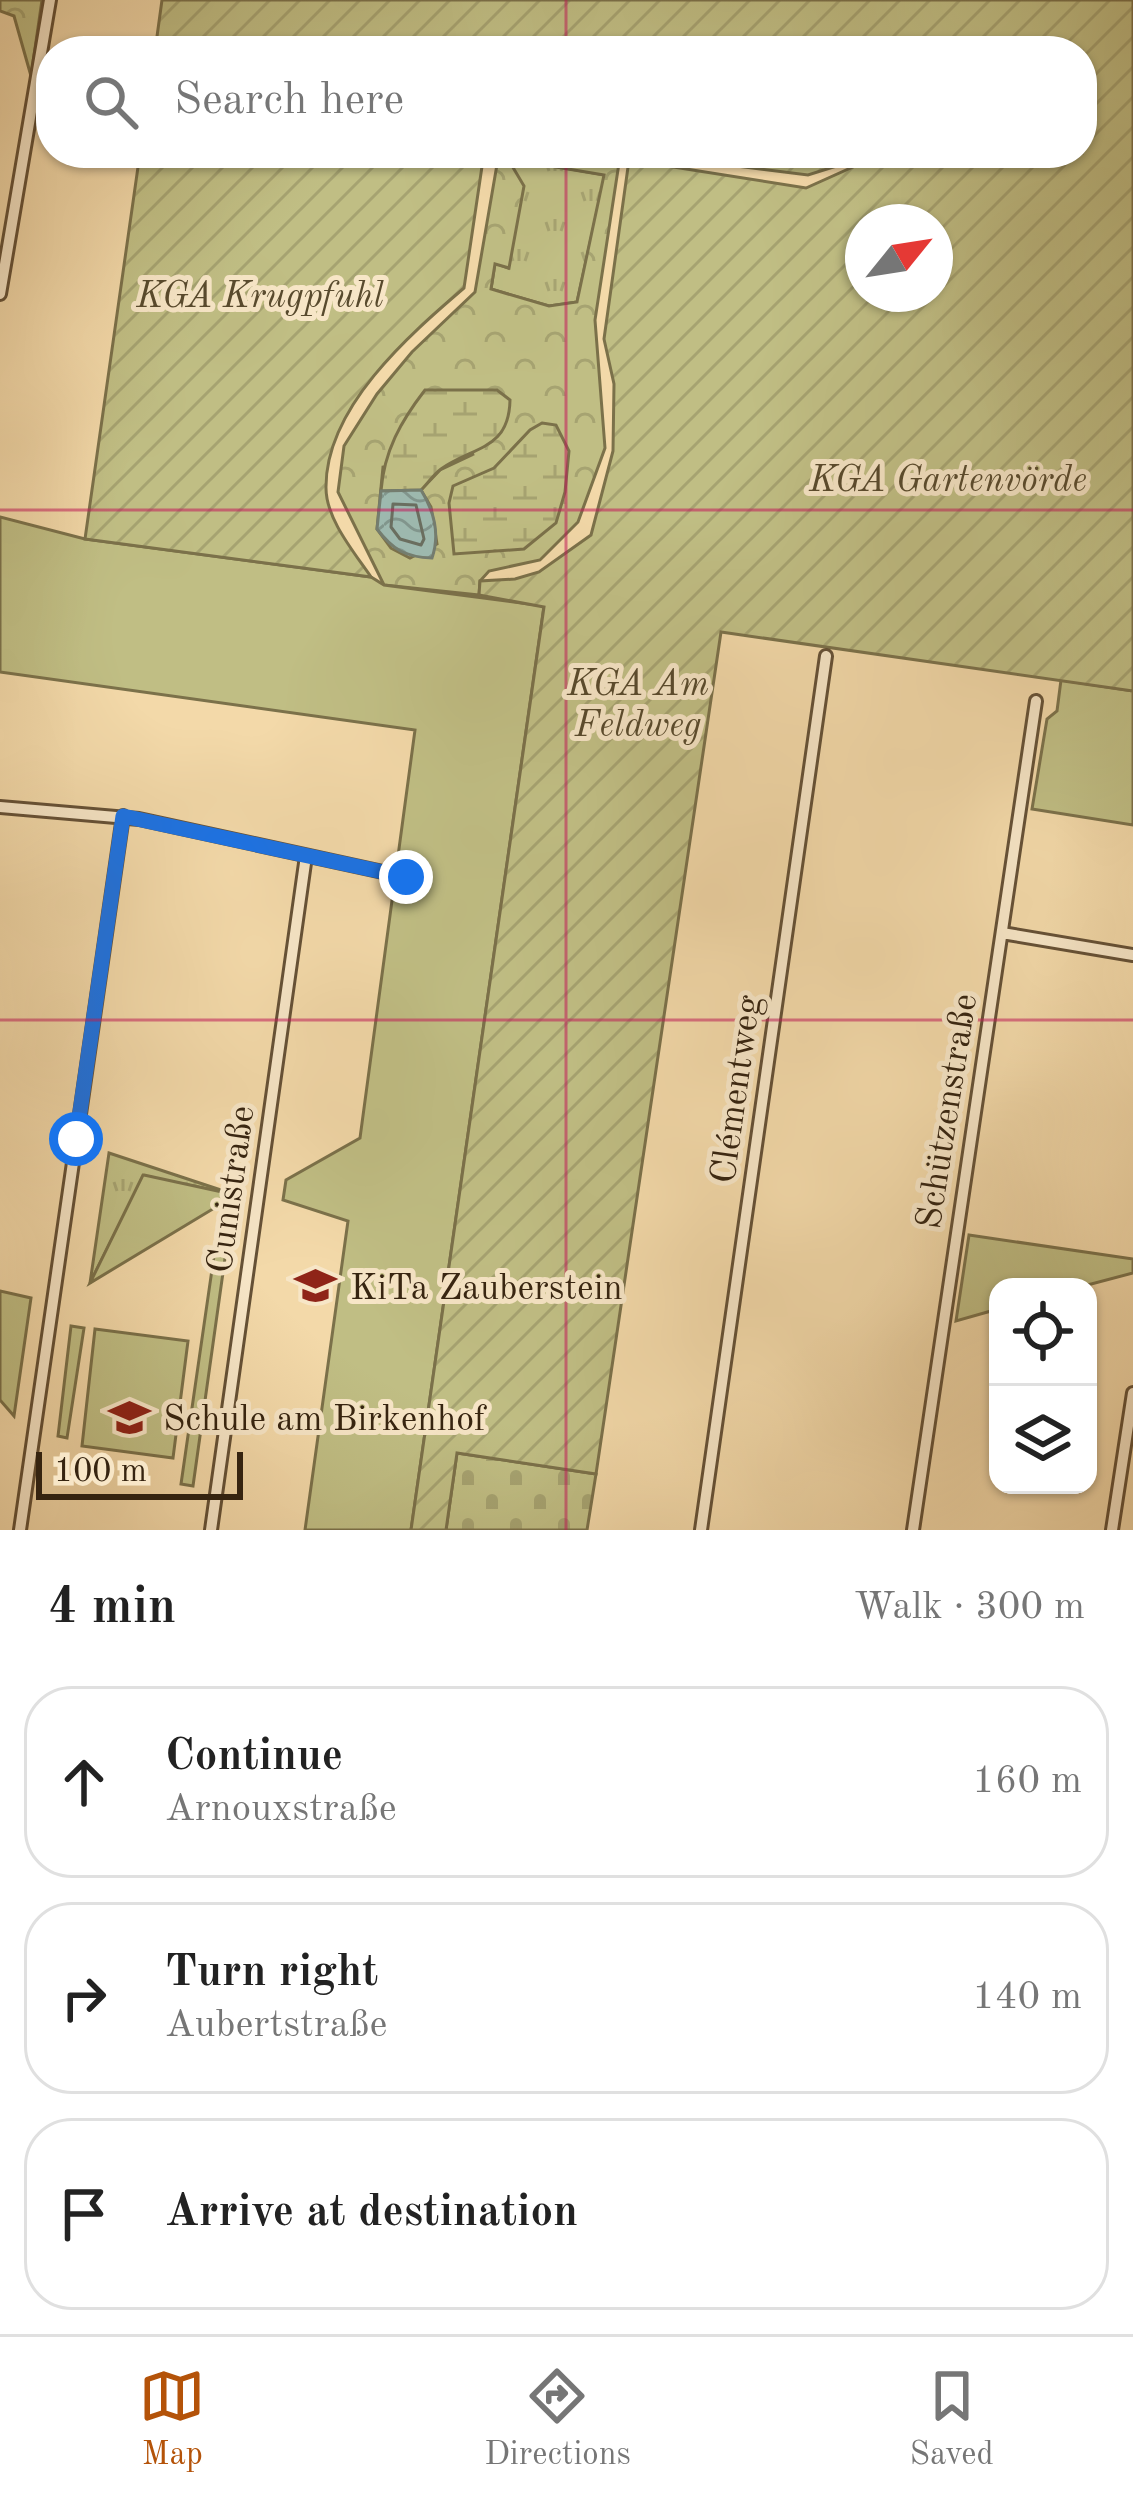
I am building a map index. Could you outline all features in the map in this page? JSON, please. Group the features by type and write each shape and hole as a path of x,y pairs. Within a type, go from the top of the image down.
{"street":[{"path":"44,36 50,0"},
{"path":"0,294 36,82"},
{"name":"Clémentweg","path":"700,1530 826,656"},
{"name":"Schützenstraße","path":"913,1530 1036,700"},
{"path":"0,806 123,816 406,877"},
{"path":"20,1530 123,816"},
{"name":"Cunistraße","path":"211,1530 306,856"},
{"path":"1002,933 1133,955"},
{"path":"1112,1530 1133,1394"}],"green space":[{"path":"0,0 42,0 31,76 14,16 0,11"},
{"path":"162,0 1133,0 1133,691 721,632 596,1474 457,1453 446,1530 411,1530 544,607 479,595 480,581 539,572 591,535 613,451 614,384 604,339 628,168 680,168 806,188 851,168 1097,168 1097,36 157,36"},
{"name":"KGA Krugpfuhl","path":"138,168 482,168 464,288 374,376 339,430 329,458 327,500 342,535 371,577 85,539"},
{"path":"496,168 513,168 524,186 509,268 495,264 491,289 549,306 577,302 604,175 562,168 618,168 595,320 605,448 578,522 540,560 489,571 480,581 479,595 384,585 338,492 344,446 377,394 412,352 475,292","holes":["474,454 440,470 421,490 431,507 437,544 410,558 391,548 377,529 383,467"]},
{"path":"506,168 564,168 605,175 577,302 549,306 491,289 495,263 508,268"},
{"path":"752,168 830,168 808,175"},
{"path":"425,390 497,390 510,400 503,429 488,445 441,469 421,490 381,491 395,437"},
{"path":"542,423 556,425 569,451 556,523 524,549 454,554 449,503 453,486 494,468"},
{"path":"0,517 85,539 371,577 384,585 544,606 411,1530 305,1530 348,1221 283,1200 286,1180 360,1138 415,730 0,672"},
{"path":"1061,680 1133,691 1133,825 1032,809 1047,719 1057,711"},
{"path":"109,1153 236,1195 144,1176 90,1283"},
{"path":"143,1175 236,1195 90,1283"},
{"path":"217,1235 228,1237 193,1486 181,1484"},
{"path":"969,1235 1133,1259 1133,1273 1097,1283 1097,1278 989,1278 989,1312 956,1321"},
{"path":"0,1291 31,1298 14,1416 0,1400"},
{"path":"71,1326 84,1328 67,1438 58,1436"},
{"path":"95,1329 188,1341 173,1458 82,1446"},
{"path":"457,1453 596,1474 587,1530 446,1530"}],"water":[{"path":"421,490 434,523 432,558 400,551 377,529 381,491"}],"place":[{"name":"KiTa Zauberstein","path":"316,1286"},
{"name":"Schule am Birkenhof","path":"129,1417"}],"route":[{"path":"76,1139 123,816 406,877"}],"park label":[{"name":"KGA Gartenvörde","path":"948,478"},
{"name":"KGA Am Feldweg","path":"638,702"}]}
